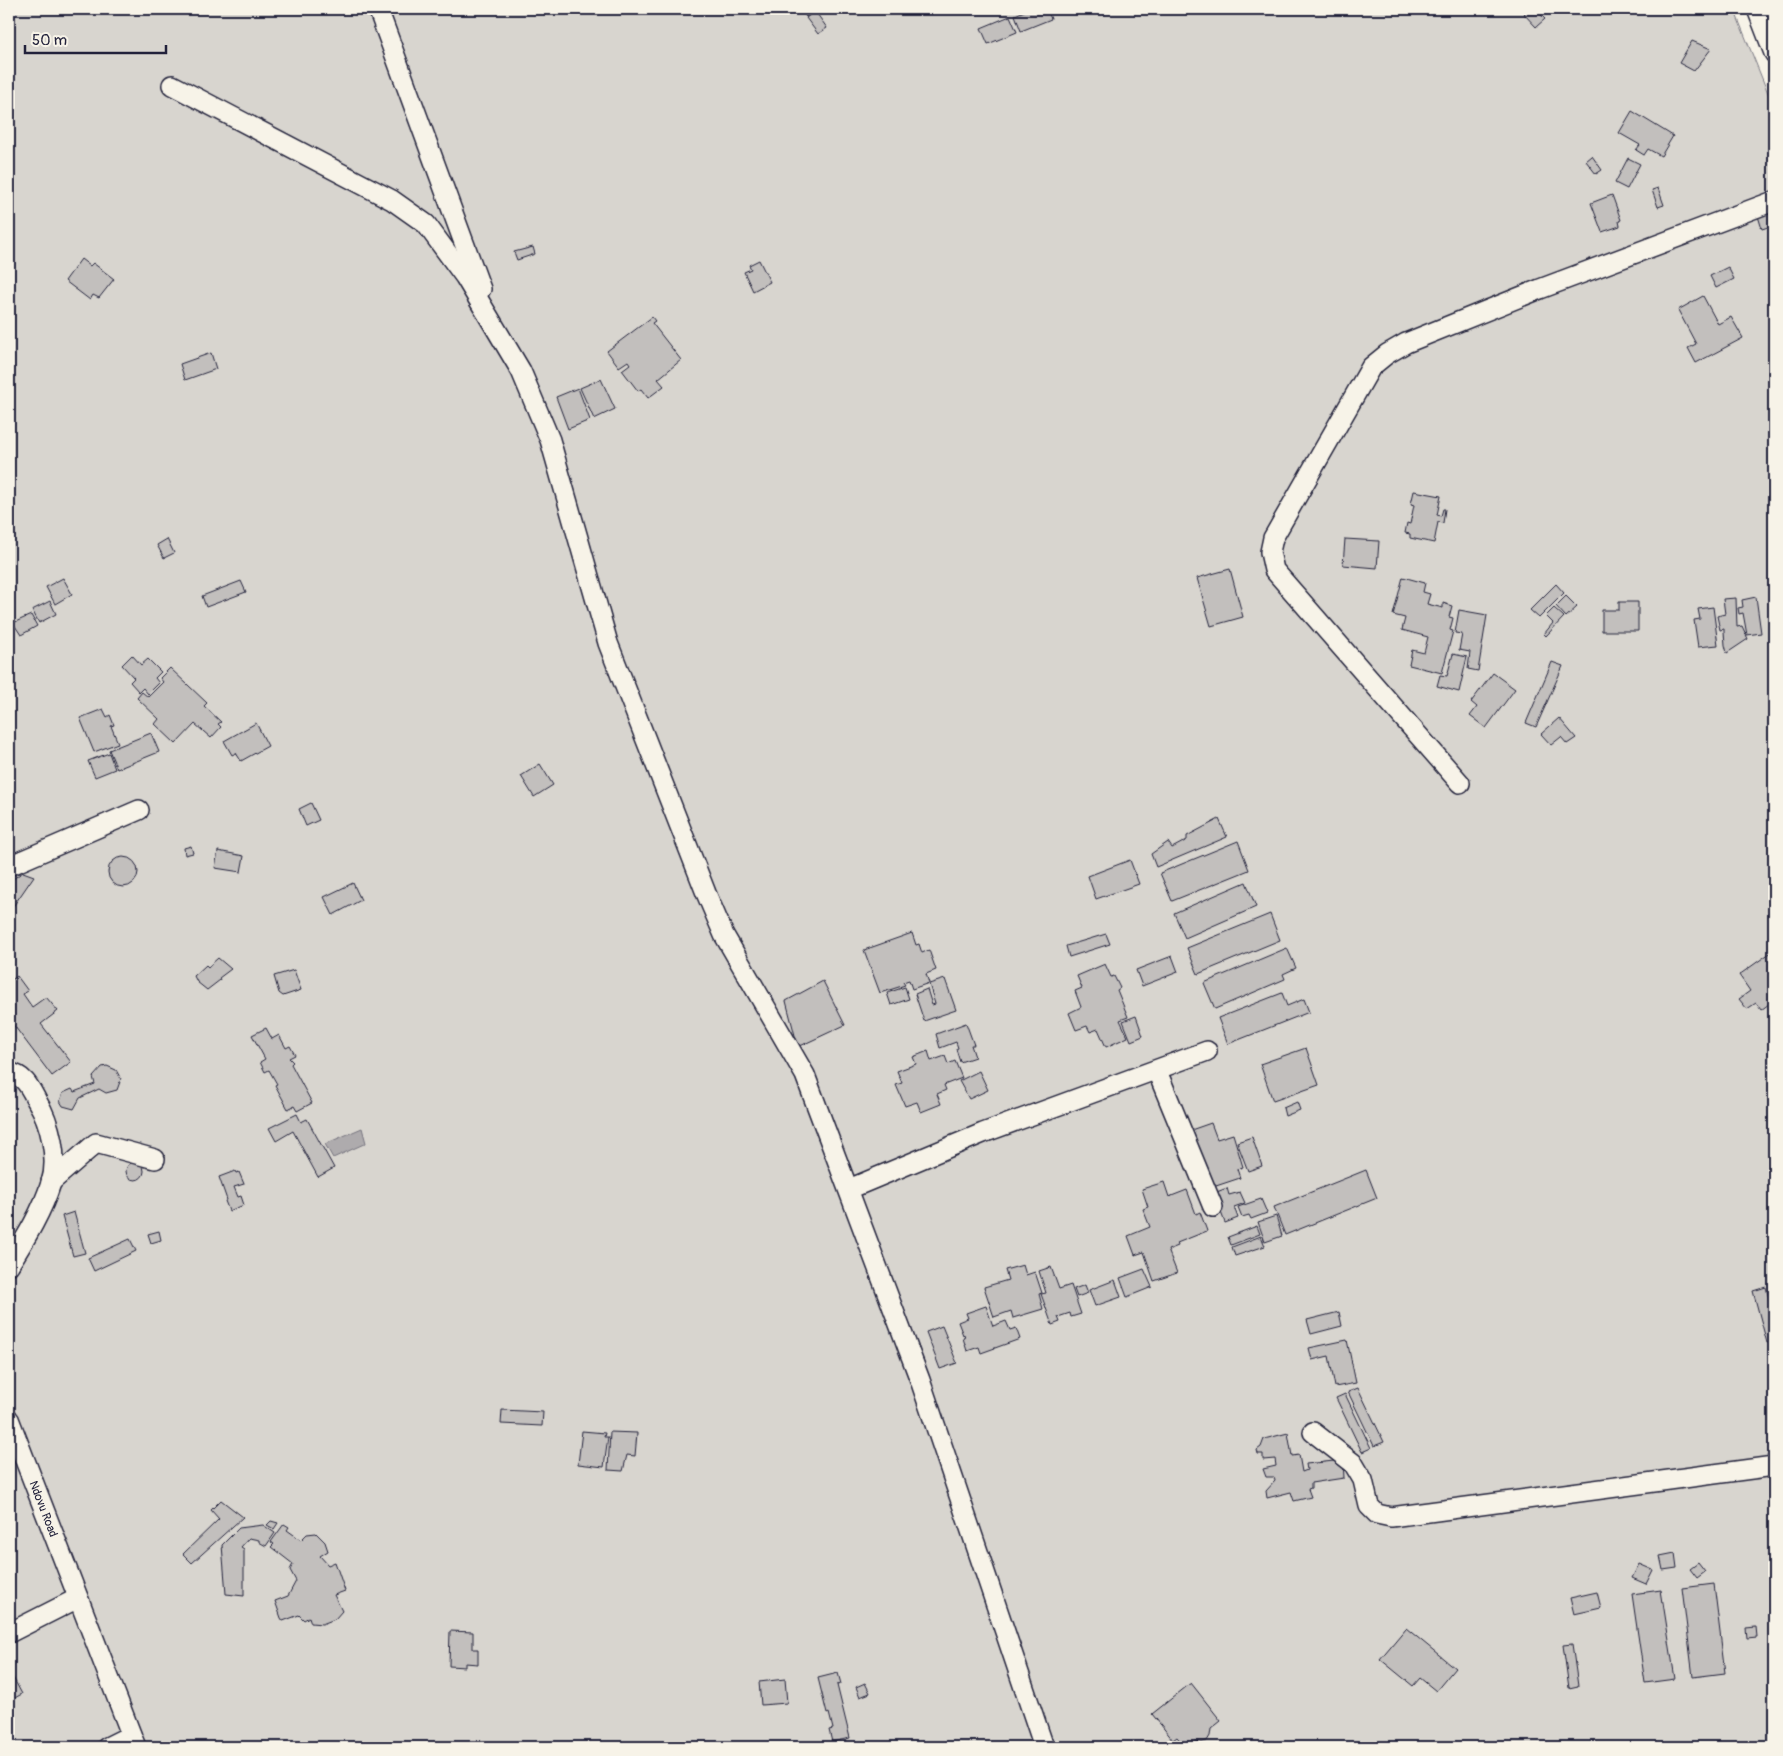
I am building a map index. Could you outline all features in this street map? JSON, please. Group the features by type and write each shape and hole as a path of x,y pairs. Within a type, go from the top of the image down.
{"street":[{"path":"378,9 497,331"},
{"path":"1757,9 1774,53"},
{"path":"172,85 392,200 426,224 465,277 521,371 550,440 608,643 706,893 724,935 805,1075 849,1189 920,1380 1044,1747"},
{"path":"1460,783 1274,570 1270,552 1273,538 1372,367 1387,354 1406,343 1540,289 1774,201"},
{"path":"9,866 139,810"},
{"path":"849,1189 983,1133 1208,1051"},
{"path":"1157,1071 1213,1207"},
{"path":"9,1073 15,1074 26,1081 41,1107 49,1127 54,1163 51,1182 31,1229 9,1265"},
{"path":"51,1182 96,1143 155,1159"},
{"name":"Ndovu Road","path":"9,1419 133,1741"},
{"path":"1313,1432 1353,1463 1363,1480 1369,1506 1377,1514 1391,1517 1774,1466"},
{"path":"9,1633 78,1598"},
{"path":"107,1747 133,1741"}],"shaded area":[{"path":"9,9 1734,9 1774,108 1774,1747 9,1747"},
{"path":"362,1128 366,1143 333,1158 325,1144"}],"building":[{"path":"800,9 811,9 813,11 806,17"},
{"path":"1029,9 1047,9 1051,19 1021,31 1015,15"},
{"path":"1529,9 1535,9 1545,19 1536,27 1524,14"},
{"path":"815,11 827,28 818,34 806,18"},
{"path":"1010,16 1017,32 988,44 981,28"},
{"path":"1692,41 1711,49 1694,71 1679,63"},
{"path":"1632,111 1673,136 1661,156 1648,149 1644,155 1636,150 1640,145 1619,133"},
{"path":"1592,156 1602,170 1596,174 1586,161"},
{"path":"1628,158 1640,164 1627,189 1615,183"},
{"path":"1658,188 1664,205 1658,207 1652,190"},
{"path":"1612,195 1621,220 1619,221 1620,226 1602,232 1591,203"},
{"path":"1774,210 1774,225 1762,229 1758,216"},
{"path":"533,247 535,254 517,260 514,252"},
{"path":"81,259 90,266 93,263 114,279 99,298 93,295 90,300 65,281"},
{"path":"759,260 770,282 753,291 744,272 751,269 749,265"},
{"path":"1728,267 1734,279 1716,288 1710,276"},
{"path":"1703,296 1718,324 1731,317 1743,338 1696,363 1688,348 1696,344 1678,310"},
{"path":"652,317 655,321 652,323 681,360 658,379 664,386 648,398 641,389 638,391 622,370 630,364 628,361 619,367 607,351"},
{"path":"211,353 216,369 185,380 180,364"},
{"path":"601,379 615,409 594,419 580,388"},
{"path":"578,388 590,420 568,429 556,397"},
{"path":"1414,491 1441,496 1437,515 1441,516 1443,509 1445,509 1443,523 1438,522 1434,543 1410,538 1410,534 1405,533 1407,523 1410,524 1414,505 1411,504"},
{"path":"167,539 174,553 164,558 157,545"},
{"path":"1345,539 1379,541 1377,568 1343,565"},
{"path":"1230,569 1243,617 1211,626 1197,578"},
{"path":"1403,577 1425,583 1423,592 1430,594 1427,604 1443,608 1443,603 1452,606 1449,617 1453,618 1450,630 1453,631 1442,673 1409,665 1412,650 1424,653 1428,637 1402,630 1405,618 1393,615"},
{"path":"63,578 72,594 55,604 46,587"},
{"path":"241,581 246,592 206,607 202,596"},
{"path":"1556,584 1564,593 1539,618 1530,610"},
{"path":"1566,596 1577,607 1566,617 1556,606"},
{"path":"1756,597 1761,633 1747,635 1743,613 1739,614 1738,608 1743,607 1742,600"},
{"path":"1736,598 1737,627 1742,626 1748,639 1727,653 1724,629 1720,630 1717,616 1725,614 1723,599"},
{"path":"50,601 56,614 39,623 32,610"},
{"path":"1619,602 1638,602 1638,631 1602,631 1602,610 1619,610"},
{"path":"1713,607 1718,645 1698,647 1694,620 1700,619 1698,609"},
{"path":"1554,608 1564,617 1546,636 1544,634 1553,623 1546,616"},
{"path":"1459,610 1487,615 1478,671 1468,669 1470,652 1459,650 1462,634 1455,633"},
{"path":"31,615 37,626 21,635 13,623"},
{"path":"1453,654 1467,657 1459,692 1437,686 1440,675 1447,676"},
{"path":"132,655 141,665 148,659 161,672 155,678 159,683 148,694 143,688 139,692 130,682 134,678 122,665"},
{"path":"1552,662 1563,666 1536,727 1526,723"},
{"path":"170,668 207,703 204,706 221,722 218,724 221,727 211,738 195,724 176,744 155,724 159,719 137,698 142,692 148,697 163,682 160,678"},
{"path":"1493,673 1515,689 1486,728 1470,716 1477,707 1471,702"},
{"path":"103,709 107,717 110,715 114,725 111,726 118,743 94,752 80,718"},
{"path":"1559,718 1576,738 1567,744 1561,737 1551,745 1541,734"},
{"path":"256,723 268,746 241,761 236,753 232,755 224,741"},
{"path":"151,733 159,752 117,769 109,750"},
{"path":"109,753 115,769 95,777 88,761"},
{"path":"540,764 553,785 534,797 521,776"},
{"path":"311,803 319,820 306,826 299,809"},
{"path":"1219,819 1227,837 1156,867 1151,854 1168,842 1172,848 1187,840 1187,836"},
{"path":"1238,841 1249,870 1172,901 1160,873"},
{"path":"191,846 193,853 185,855 184,848"},
{"path":"218,851 244,856 241,872 215,868"},
{"path":"123,857 129,858 137,866 137,878 129,886 123,887 117,886 109,878 108,872 109,866 117,858"},
{"path":"1130,860 1139,884 1096,899 1088,876"},
{"path":"23,872 34,876 12,908 9,907 9,897 11,894 9,892 9,880"},
{"path":"1246,882 1256,907 1185,938 1174,913"},
{"path":"353,883 361,900 333,915 324,897"},
{"path":"1270,914 1280,940 1198,974 1187,948"},
{"path":"912,933 916,945 919,944 922,953 929,950 936,970 926,974 929,983 912,989 909,980 903,982 905,985 880,993 864,950"},
{"path":"1106,934 1110,944 1069,957 1066,946"},
{"path":"1287,948 1296,968 1283,974 1285,979 1215,1009 1204,983"},
{"path":"1770,953 1774,959 1774,1002 1761,1010 1756,1003 1747,1009 1739,999 1750,991 1739,975"},
{"path":"1172,956 1178,972 1142,986 1136,970"},
{"path":"218,958 231,969 207,990 197,982 194,976 206,965 208,967"},
{"path":"1105,964 1111,977 1114,976 1120,988 1117,990 1128,1017 1120,1020 1128,1037 1106,1047 1098,1029 1090,1032 1087,1026 1076,1030 1069,1013 1081,1007 1075,991 1082,988 1077,976"},
{"path":"294,970 301,990 283,996 279,993 274,976"},
{"path":"17,976 28,991 23,994 32,1007 46,997 58,1011 41,1024 71,1062 52,1076 9,1019 9,982"},
{"path":"945,979 956,1010 924,1021 915,994 927,989 932,1005 935,1004 929,984"},
{"path":"823,981 845,1025 798,1047 786,1001"},
{"path":"905,987 909,999 891,1005 887,993"},
{"path":"1282,993 1287,1006 1304,999 1309,1012 1228,1044 1218,1018"},
{"path":"1136,1016 1143,1036 1131,1041 1123,1021"},
{"path":"966,1023 974,1045 971,1045 975,1057 960,1062 956,1042 940,1048 936,1034"},
{"path":"266,1028 272,1039 279,1035 286,1048 290,1046 295,1055 289,1058 293,1062 291,1064 312,1103 297,1111 294,1106 288,1109 269,1070 265,1072 260,1062 265,1059 252,1035"},
{"path":"1306,1048 1319,1085 1273,1101 1260,1064"},
{"path":"928,1051 931,1061 945,1056 948,1064 955,1061 962,1078 944,1085 946,1090 937,1094 941,1104 921,1112 917,1102 905,1106 896,1085 902,1083 897,1071 916,1064 913,1057"},
{"path":"107,1066 116,1070 121,1079 117,1090 106,1093 99,1089 80,1098 74,1109 63,1106 60,1101 63,1093 72,1089 74,1092 95,1084 93,1077 102,1067"},
{"path":"979,1071 988,1090 969,1099 959,1081"},
{"path":"1297,1102 1300,1110 1285,1116 1283,1108"},
{"path":"297,1114 301,1122 307,1119 334,1168 318,1177 293,1131 276,1141 269,1128"},
{"path":"1211,1123 1217,1139 1233,1134 1243,1167 1237,1169 1240,1178 1210,1188 1191,1130"},
{"path":"1252,1137 1262,1166 1248,1171 1237,1142"},
{"path":"135,1162 141,1165 144,1171 141,1177 135,1180 129,1177 126,1171 129,1165"},
{"path":"1366,1170 1377,1198 1285,1235 1274,1207"},
{"path":"235,1171 236,1173 239,1172 244,1184 234,1187 238,1197 241,1196 244,1205 229,1211 219,1177"},
{"path":"1164,1182 1169,1197 1187,1190 1196,1214 1200,1212 1207,1231 1177,1243 1178,1246 1168,1250 1177,1273 1154,1281 1144,1252 1135,1255 1128,1236 1150,1227 1143,1209 1148,1207 1142,1189"},
{"path":"1227,1188 1229,1195 1240,1192 1245,1203 1234,1207 1238,1218 1225,1223 1214,1193"},
{"path":"1261,1199 1267,1213 1251,1219 1249,1215 1242,1217 1238,1207"},
{"path":"74,1212 85,1253 73,1256 62,1216"},
{"path":"1276,1216 1282,1236 1265,1242 1258,1222"},
{"path":"1257,1226 1260,1234 1231,1245 1228,1237"},
{"path":"159,1231 161,1240 151,1243 148,1234"},
{"path":"1261,1236 1265,1246 1235,1256 1232,1247"},
{"path":"130,1239 136,1251 94,1271 88,1258"},
{"path":"1023,1265 1026,1275 1035,1272 1042,1293 1039,1294 1043,1309 1013,1318 1011,1311 994,1317 984,1287 1008,1280 1005,1270"},
{"path":"1051,1267 1059,1289 1071,1285 1081,1314 1071,1317 1070,1313 1058,1317 1060,1322 1052,1325 1041,1294 1046,1293 1039,1271"},
{"path":"1144,1269 1152,1287 1127,1297 1120,1278"},
{"path":"1115,1280 1121,1297 1095,1306 1089,1290"},
{"path":"1085,1285 1088,1293 1077,1297 1074,1289"},
{"path":"1766,1287 1774,1318 1774,1341 1767,1343 1753,1291"},
{"path":"986,1306 993,1326 1006,1321 1010,1330 1016,1328 1020,1339 981,1353 979,1347 967,1351 963,1338 965,1337 958,1322 968,1318 966,1313"},
{"path":"1339,1312 1342,1326 1311,1334 1307,1320"},
{"path":"942,1326 957,1363 940,1369 926,1332"},
{"path":"1347,1340 1356,1383 1335,1387 1329,1356 1312,1360 1309,1348"},
{"path":"1358,1388 1384,1442 1374,1446 1348,1392"},
{"path":"1345,1394 1371,1448 1362,1452 1336,1398"},
{"path":"502,1410 543,1412 542,1426 501,1424"},
{"path":"582,1431 605,1433 604,1437 608,1437 604,1467 578,1464"},
{"path":"610,1432 637,1433 635,1456 627,1455 623,1471 608,1470"},
{"path":"1288,1433 1292,1456 1299,1455 1302,1472 1307,1470 1306,1464 1343,1460 1344,1478 1311,1483 1311,1488 1308,1489 1311,1497 1294,1501 1291,1492 1267,1498 1266,1491 1275,1481 1274,1477 1266,1477 1263,1469 1276,1466 1275,1459 1263,1460 1263,1454 1258,1454 1257,1450 1261,1447 1264,1439"},
{"path":"221,1500 243,1517 192,1563 183,1554 219,1519 211,1510"},
{"path":"271,1521 278,1523 274,1529 267,1525"},
{"path":"284,1524 289,1527 287,1530 301,1540 307,1534 316,1533 325,1542 328,1551 320,1556 328,1565 335,1562 345,1591 334,1595 342,1611 335,1619 322,1624 311,1623 309,1617 304,1620 299,1615 283,1621 281,1618 275,1601 288,1596 296,1581 290,1570 293,1564 271,1547 274,1544 271,1542"},
{"path":"263,1525 275,1533 266,1546 259,1542 259,1540 249,1538 241,1547 244,1549 244,1596 226,1594 222,1545 239,1528"},
{"path":"1675,1553 1677,1568 1663,1570 1660,1556"},
{"path":"1698,1563 1705,1572 1697,1578 1690,1569"},
{"path":"1639,1564 1653,1570 1646,1584 1632,1578"},
{"path":"1714,1584 1725,1673 1693,1677 1682,1588"},
{"path":"1661,1590 1675,1679 1645,1683 1632,1594"},
{"path":"1597,1592 1601,1608 1574,1614 1570,1598"},
{"path":"1756,1627 1757,1637 1747,1638 1746,1628"},
{"path":"1406,1628 1455,1668 1436,1691 1420,1678 1413,1686 1380,1659"},
{"path":"450,1631 473,1632 473,1649 478,1649 478,1664 465,1663 465,1667 449,1666"},
{"path":"1572,1644 1578,1686 1569,1688 1563,1645"},
{"path":"9,1670 22,1694 9,1701"},
{"path":"838,1673 841,1684 837,1685 850,1738 832,1742 829,1730 833,1729 829,1713 827,1714 818,1678"},
{"path":"785,1679 787,1703 761,1705 759,1682"},
{"path":"865,1683 870,1693 860,1697 856,1687"},
{"path":"1191,1683 1221,1721 1211,1729 1207,1741 1195,1741 1189,1747 1183,1747 1184,1745 1177,1737 1173,1740 1152,1714"}]}
